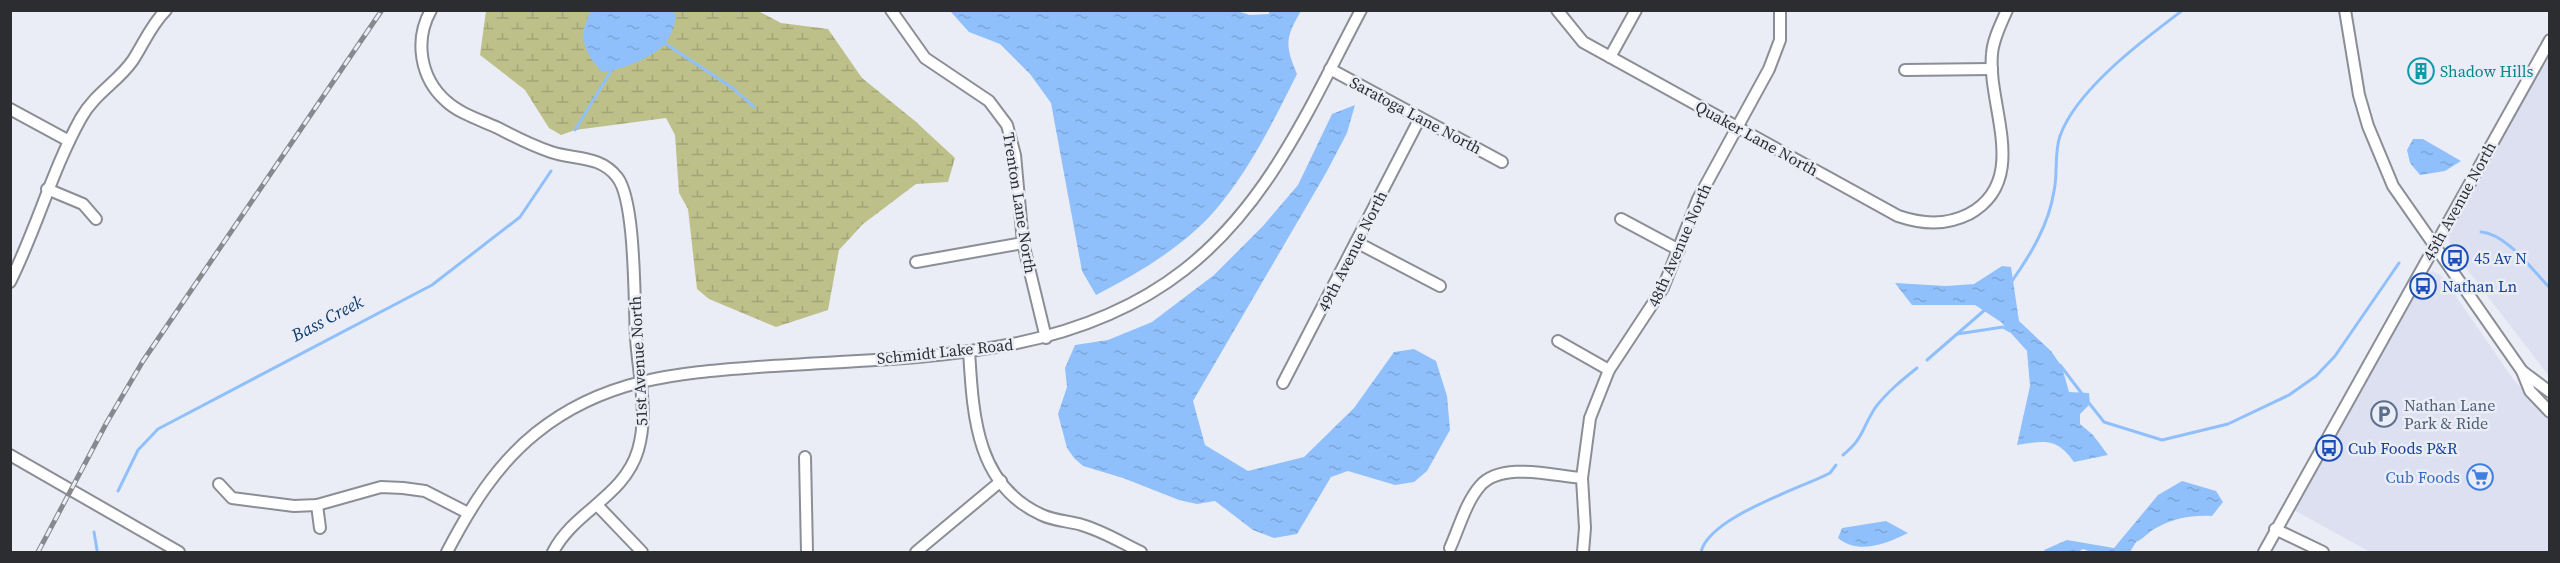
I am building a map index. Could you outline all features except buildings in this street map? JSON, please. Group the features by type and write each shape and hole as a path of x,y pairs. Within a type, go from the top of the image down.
{"street":[{"path":"10,282 30,240 47,189 89,105 132,61 148,32 166,10"},
{"name":"51st Avenue North","path":"431,10 422,34 422,58 427,76 447,102 539,147 596,160 617,176 623,185 632,241 642,430 638,448 622,481 570,528 553,552"},
{"name":"Trenton Lane North","path":"891,10 925,58 989,101 1007,125 1015,155 1023,243 1046,338"},
{"name":"Schmidt Lake Road","path":"447,552 468,513 510,457 535,433 592,398 641,381 690,372 969,351 1046,338 1086,326 1160,287 1211,246 1255,199 1274,172 1361,10"},
{"name":"Quaker Lane North","path":"1557,10 1583,42 1898,216 1913,221 1944,223 1973,212 1987,200 2002,171 2003,138 1992,69"},
{"path":"1610,57 1636,10"},
{"name":"48th Avenue North","path":"1583,552 1585,528 1582,478 1590,418 1609,370 1647,314 1679,250 1698,199 1777,51 1780,10"},
{"path":"1905,70 1992,69 1992,52 2007,10"},
{"path":"2345,10 2359,95 2371,134 2393,186 2522,371 2530,391 2550,412"},
{"name":"45th Avenue North","path":"2264,552 2550,40"},
{"name":"Saratoga Lane North","path":"1330,69 1502,162"},
{"path":"10,109 69,141"},
{"name":"49th Avenue North","path":"1283,383 1419,118"},
{"path":"47,189 83,204 96,219"},
{"path":"1621,219 1679,250"},
{"path":"1356,242 1440,286"},
{"path":"916,262 1023,243"},
{"path":"1558,341 1609,370"},
{"path":"969,351 976,431 982,450 1001,481 1026,505 1041,515 1093,528 1141,552"},
{"path":"2522,371 2550,393"},
{"path":"10,455 179,552"},
{"path":"805,457 807,552"},
{"path":"1450,548 1472,498 1488,478 1514,472 1582,478"},
{"path":"916,552 1001,481"},
{"path":"219,484 232,498 294,506 317,505 381,488 403,488 424,491 468,513"},
{"path":"317,505 320,528"},
{"path":"597,505 642,552"},
{"path":"2275,529 2323,552"}],"shaded area":[{"path":"2549,55 2550,376 2450,247 2449,240 2450,234"},
{"path":"2433,271 2442,276 2513,379 2549,419 2549,552 2370,552 2292,509 2427,273"}],"green space":[{"path":"486,11 758,11 781,23 828,29 862,78 915,121 955,158 948,182 916,184 863,224 839,250 828,310 776,327 709,299 697,289 688,209 679,193 675,135 666,118 575,130 561,135 549,128 525,90 480,55"}],"water":[{"path":"591,11 672,11 676,15 675,22 666,42 655,52 637,62 602,72 584,44 584,29"},
{"path":"950,11 1237,11 1250,15 1269,14 1269,11 1301,11 1292,28 1289,42 1290,56 1297,74 1254,156 1210,217 1164,255 1096,295 1082,271 1051,103 1030,74 1000,44 969,32"},
{"path":"1355,105 1347,133 1326,173 1193,401 1205,445 1248,471 1304,457 1354,408 1394,352 1414,349 1436,361 1447,396 1450,430 1427,471 1414,482 1395,485 1348,471 1331,477 1297,534 1274,538 1253,530 1215,501 1197,504 1179,500 1123,478 1083,466 1067,448 1058,414 1067,387 1065,368 1075,345 1108,340 1152,322 1214,275 1263,226 1298,185 1332,114"},
{"path":"2413,139 2423,139 2461,161 2445,171 2420,175 2410,163 2407,150"},
{"path":"2002,266 2011,267 2019,321 2051,351 2062,367 2069,392 2089,393 2090,404 2080,414 2080,424 2093,435 2108,455 2074,462 2061,448 2049,443 2035,442 2017,445 2030,386 2027,351 2001,322 1975,305 1912,305 1895,283 1946,286 1974,284"},
{"path":"2182,481 2216,491 2223,502 2212,516 2183,518 2163,525 2136,542 2130,552 2091,552 2083,549 2078,552 2045,552 2044,550 2067,540 2114,548 2158,495"},
{"path":"1886,521 1908,533 1891,541 1863,547 1854,546 1838,538 1842,528"}],"waterway":[{"path":"2012,281 2044,227 2052,203 2058,143 2068,119 2080,101 2112,67 2183,10"},
{"name":"Bass Creek","path":"663,42 734,89 754,107"},
{"name":"Bass Creek","path":"575,130 611,71"},
{"name":"Bass Creek","path":"118,491 138,450 158,429 432,285 520,217 551,171"},
{"path":"2481,232 2491,234 2510,246 2550,288"},
{"path":"2089,403 2104,422 2162,440 2228,424 2289,395 2316,376 2335,356 2399,263"},
{"path":"1927,360 1987,308"},
{"path":"1957,334 2003,327 2010,331"},
{"path":"2060,365 2083,395"},
{"path":"1843,455 1859,438 1880,402 1917,368"},
{"path":"1701,552 1708,539 1720,527 1737,516 1830,473 1836,465"},
{"name":"Bass Creek","path":"94,532 97,550"}],"railway":[{"path":"38,552 107,422 143,361 382,10"}],"place":[{"name":"Shadow Hills","path":"2421,71"},
{"name":"45 Av N","path":"2455,258"},
{"name":"Nathan Ln","path":"2423,286"},
{"name":"Nathan Lane Park & Ride","path":"2384,414"},
{"name":"Cub Foods P&R","path":"2329,448"},
{"name":"Cub Foods","path":"2480,477"}]}
